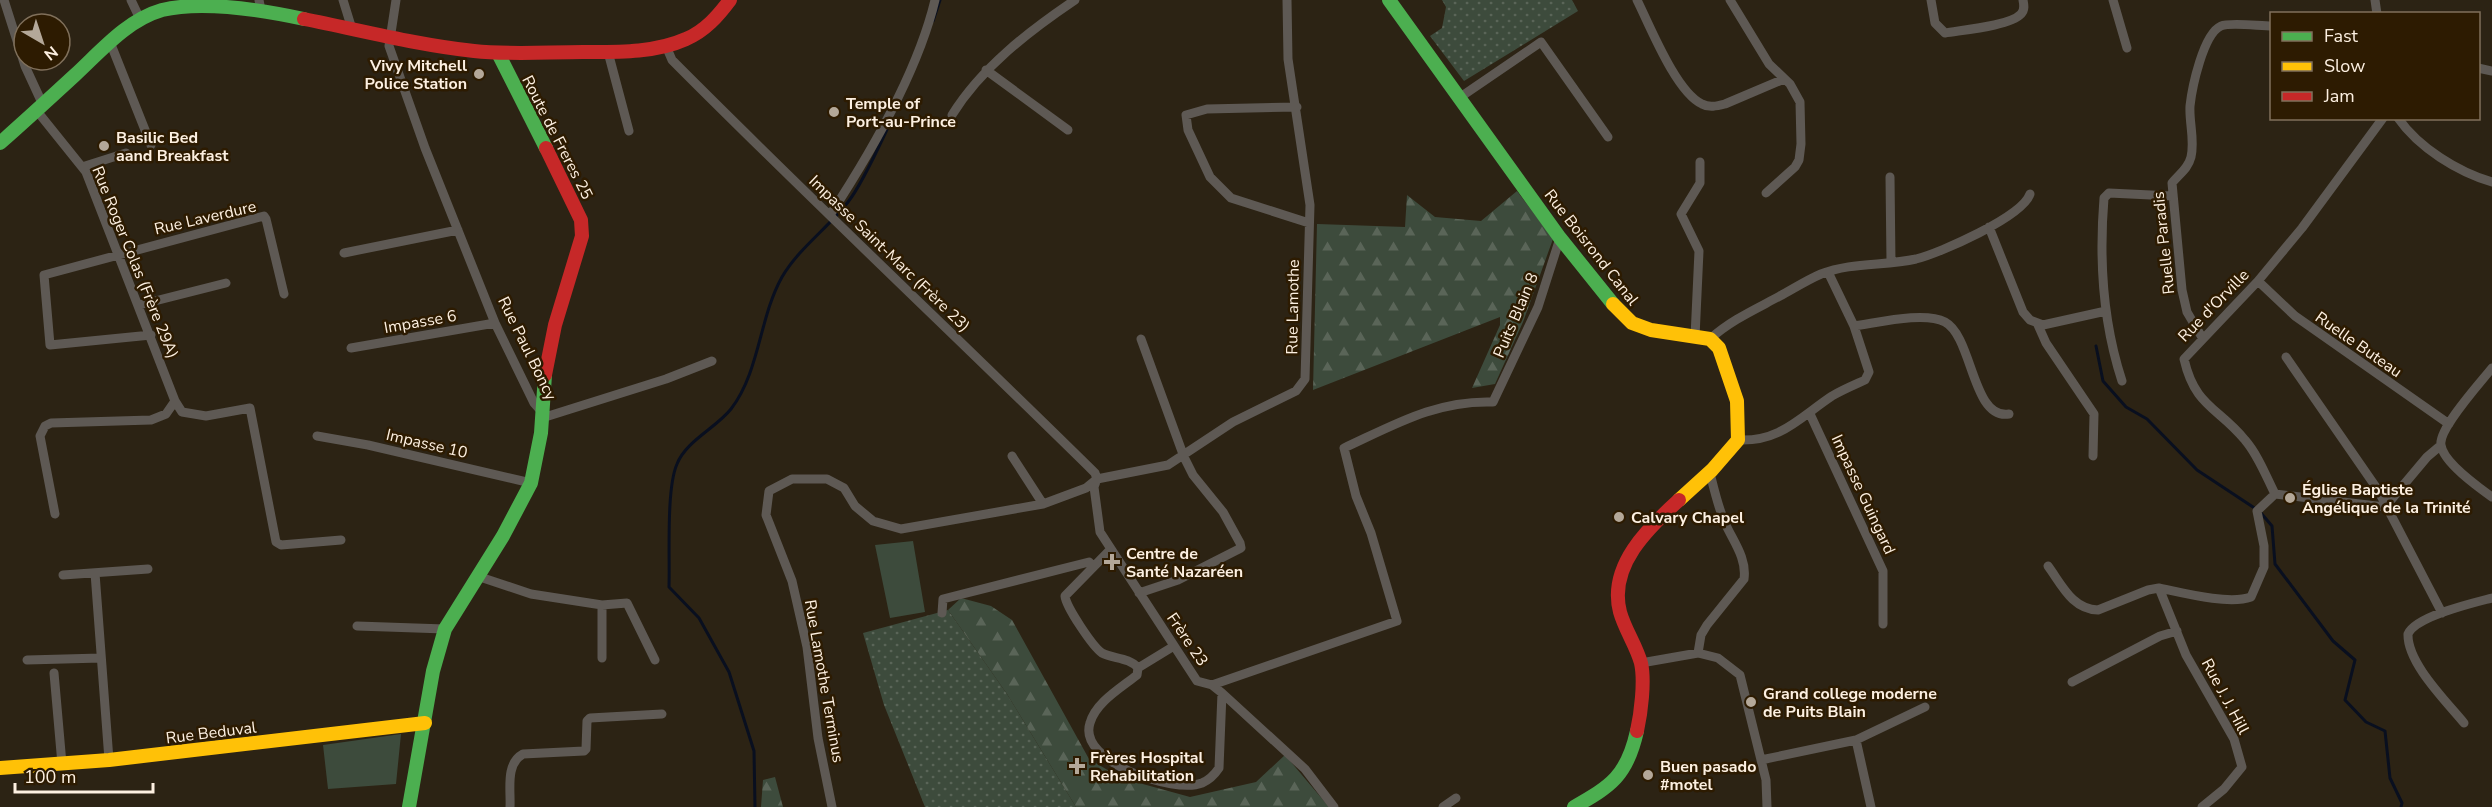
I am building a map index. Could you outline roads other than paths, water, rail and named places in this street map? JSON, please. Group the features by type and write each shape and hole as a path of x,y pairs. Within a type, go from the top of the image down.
{"street":[{"name":"Rue Roger Colas (Frère 29A)","path":"4,0 40,108 82,167 120,253 176,401"},
{"path":"131,0 141,19"},
{"path":"343,0 352,29"},
{"path":"389,37 396,0"},
{"path":"0,143 110,42 141,19 164,9 193,4 260,5 389,37 498,53 608,52 677,45 693,37 710,24 730,0"},
{"path":"830,215 854,179 891,109 912,64 935,0"},
{"path":"952,115 986,70 1075,0"},
{"name":"Rue Lamothe","path":"1097,479 1168,465 1184,457 1233,422 1296,391 1305,379 1310,205 1288,59 1287,0"},
{"name":"Rue Boisrond Canal","path":"1389,0 1512,168 1560,238 1617,309 1632,323 1651,330 1710,339"},
{"path":"1637,0 1669,65 1692,98 1709,106 1725,104 1784,79"},
{"path":"1730,0 1769,64 1798,94 1800,102 1801,144 1798,160 1795,167 1766,193"},
{"path":"1931,0 1935,23 1945,33 2011,20 2021,14 2024,3"},
{"path":"2113,0 2127,48"},
{"name":"Ruelle Paradis","path":"2203,339 2187,312 2182,290 2172,183 2187,167 2191,157 2190,108 2209,37 2220,26 2229,24 2251,27 2270,26"},
{"name":"Rue Paul Boncy","path":"389,37 389,46 495,323 542,415 531,483 508,526 445,629 433,671 409,807"},
{"path":"110,42 151,145"},
{"path":"1459,98 1541,42 1608,137"},
{"name":"Impasse Saint-Marc (Frère 23)","path":"666,46 672,60 749,139 1095,473 1097,479"},
{"path":"608,52 629,130"},
{"name":"Route de Freres 25","path":"498,53 581,220 582,236 578,255 555,326 547,364 542,415"},
{"path":"986,70 1068,130"},
{"path":"1297,107 1219,108 1186,115 1188,130 1210,177 1231,198 1309,222"},
{"name":"Rue d'Orville","path":"2275,494 2248,442 2236,429 2210,409 2197,394 2184,359 2258,281 2302,228 2382,120"},
{"path":"2399,120 2406,129 2445,160 2471,176 2492,182"},
{"path":"82,167 126,153"},
{"path":"1695,337 1700,251 1681,214 1700,183 1700,162"},
{"path":"1890,177 1891,262"},
{"path":"2122,381 2111,350 2106,311 2103,218 2106,195 2121,193 2172,196"},
{"path":"1574,807 1605,789 1617,776 1629,756 1637,727 1642,700 1641,663 1620,611 1619,581 1625,565 1642,537 1664,513 1710,473 1738,440 1737,401 1730,374 1719,348 1710,339 1725,326 1828,272 1858,265 1916,259 1949,247 1989,227 2023,204 2030,194"},
{"name":"Rue Laverdure","path":"151,335 50,345 43,279 46,273 264,216 284,294"},
{"path":"1989,227 2023,312 2038,325 2046,343 2094,414 2093,456"},
{"path":"344,254 458,230"},
{"name":"Puits Blain 8","path":"1212,685 1397,621 1371,533 1356,496 1344,448 1426,410 1475,402 1493,402 1538,307 1560,238"},
{"path":"1738,440 1755,440 1776,435 1810,414 1832,396 1865,380 1869,372 1854,326 1828,272"},
{"name":"Ruelle Buteau","path":"2258,281 2295,316 2449,424"},
{"path":"140,305 226,283"},
{"path":"2038,325 2106,311"},
{"path":"1854,326 1917,318 1933,318 1945,322 1955,331 1982,395 1991,409 2002,415 2009,414"},
{"name":"Impasse 6","path":"351,348 495,323"},
{"path":"1139,593 1178,580 1241,548 1223,512 1193,475 1184,457 1141,339"},
{"path":"2286,357 2378,490 2442,613"},
{"path":"542,415 666,379 712,361"},
{"path":"2492,369 2449,424 2441,438 2440,446 2444,454 2472,483 2492,497"},
{"path":"55,514 40,436 45,426 51,423 151,420 166,414 176,401 182,412 193,416 206,416 250,408 276,542 281,545 341,540"},
{"name":"Impasse Guingard","path":"1810,414 1883,571 1883,624"},
{"name":"Impasse 10","path":"316,436 368,445 531,483"},
{"path":"2385,507 2427,457 2440,446"},
{"path":"1012,456 1043,504"},
{"path":"1698,653 1701,635 1744,579 1745,572 1744,561 1725,523 1710,473"},
{"name":"Rue Lamothe Terminus","path":"832,807 818,738 807,647 792,582 766,515 769,490 792,479 827,479 844,488 855,506 873,521 901,529 1043,504 1086,488 1097,479"},
{"name":"Frère 23","path":"1097,479 1094,496 1100,532 1197,681 1212,685 1222,693 1305,769 1334,807"},
{"path":"2048,566 2074,602 2081,608 2090,610 2098,610 2148,590 2159,588 2243,600 2251,597 2264,567 2264,546 2259,510 2275,494 2385,507"},
{"path":"1110,550 1065,596 1065,601 1102,652 1134,663 1138,668 1137,675 1096,710 1088,726 1091,741 1102,756 1159,783 1184,786 1202,783 1213,776 1219,768 1222,693"},
{"path":"942,613 942,598 1089,562 1093,566"},
{"path":"63,575 148,569"},
{"path":"95,573 109,760"},
{"path":"477,576 531,594 603,605 625,603 629,605 656,660"},
{"name":"Rue J. J. Hill","path":"2159,588 2186,654 2234,739 2242,767 2224,789 2202,807"},
{"path":"2464,723 2415,658 2408,642 2408,634 2416,625 2442,613 2492,598"},
{"path":"602,658 603,605"},
{"path":"357,626 445,629"},
{"path":"2072,682 2160,636 2176,631"},
{"path":"1138,668 1174,646"},
{"path":"1641,663 1698,653 1718,658 1740,675 1766,780 1767,807"},
{"path":"27,660 101,658"},
{"path":"54,673 62,764"},
{"path":"1761,760 1856,740 1925,706"},
{"path":"510,807 511,771 518,757 523,754 584,752 587,721 590,718 662,714"},
{"name":"Rue Beduval","path":"0,768 109,760 425,723"},
{"path":"1856,740 1871,807"},
{"path":"1443,807 1456,798"}],"waterway":[{"path":"933,21 940,0"},
{"path":"755,807 754,751 729,672 699,618 669,587 671,490 681,456 687,448 725,416 741,394 754,361 768,310 782,277 854,194 891,121"},
{"path":"2096,346 2103,381 2126,407 2147,419 2197,470 2256,509"},
{"path":"2261,513 2272,526 2275,564 2333,641 2355,660 2345,700 2366,722 2385,731 2390,778 2402,803 2401,807"}],"place":[{"name":"Vivy Mitchell Police Station","path":"479,74"},
{"name":"Temple of Port-au-Prince","path":"834,112"},
{"name":"Basilic Bed aand Breakfast","path":"104,146"},
{"name":"Église Baptiste Angélique de la Trinité","path":"2290,498"},
{"name":"Calvary Chapel","path":"1619,517"},
{"name":"Centre de Santé Nazaréen","path":"1112,562"},
{"name":"Grand college moderne de Puits Blain","path":"1751,702"},
{"name":"Frères Hospital Rehabilitation","path":"1077,766"},
{"name":"Buen pasado #motel","path":"1648,775"}]}
